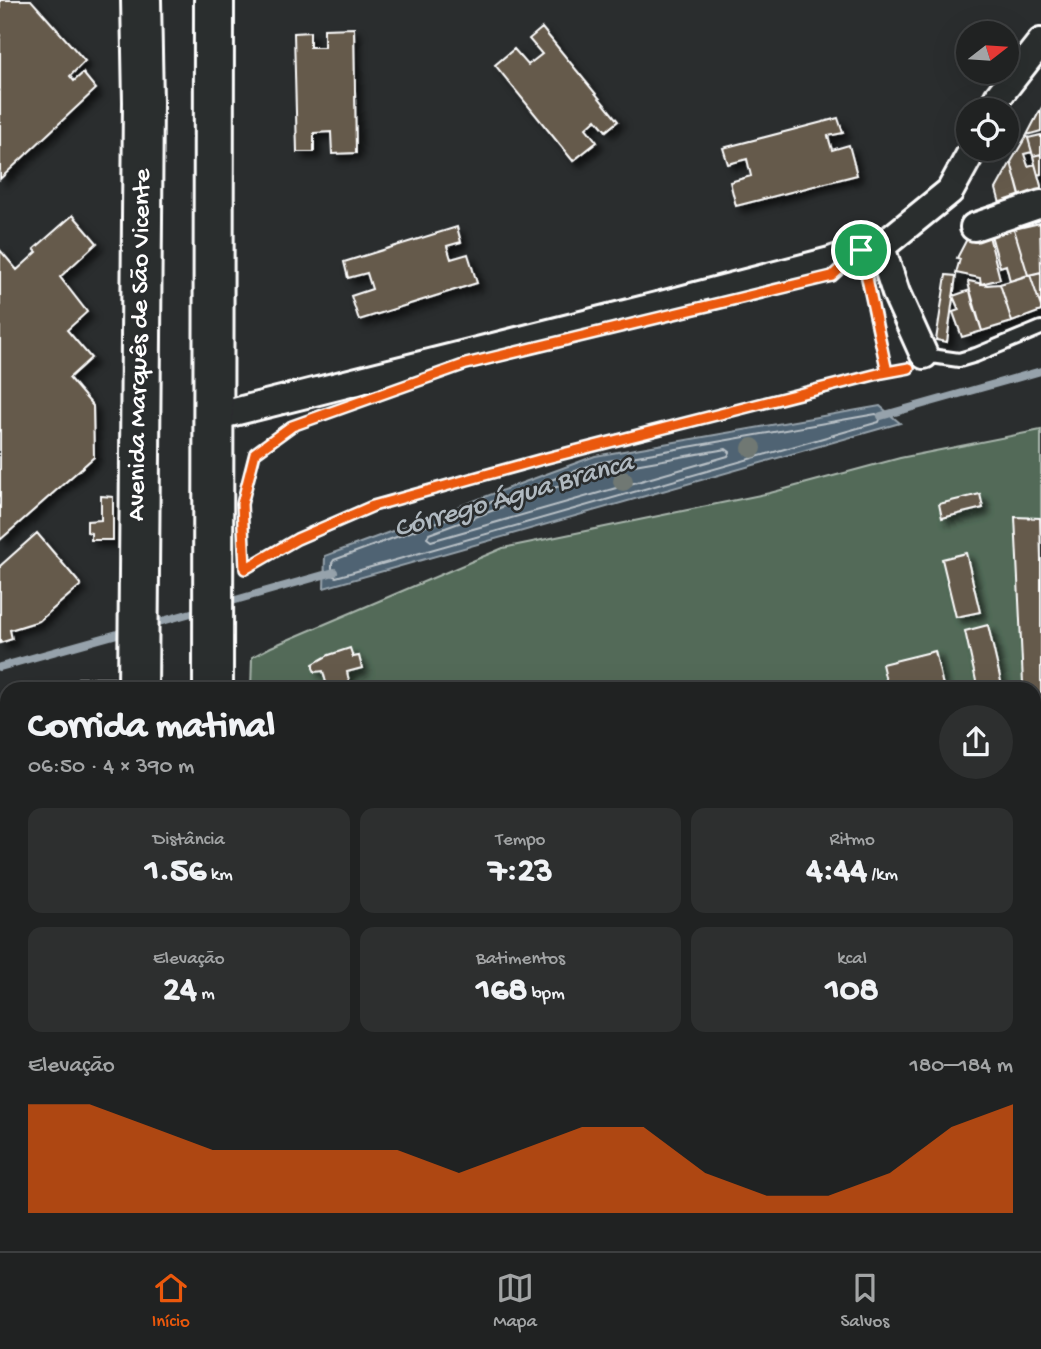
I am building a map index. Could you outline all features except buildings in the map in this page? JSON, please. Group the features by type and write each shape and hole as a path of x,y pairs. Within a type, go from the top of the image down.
{"main road":[{"name":"Avenida Marquês de São Vicente","path":"138,682 143,102 141,0"},
{"path":"213,682 215,0"}],"street":[{"path":"997,98 1041,41"},
{"path":"214,417 648,309 830,261 861,250 881,247 950,191 966,161"},
{"path":"974,227 1041,204"},
{"path":"881,247 896,293 924,355"}],"lane":[{"path":"924,355 959,360 1041,328"}],"path":[{"path":"244,556 245,569 297,539 373,506 539,460 887,372 872,304"},
{"path":"245,492 255,453 292,426"}],"green space":[{"path":"1041,430 1041,682 251,682 252,657 503,548 770,493 900,458"}],"water":[{"path":"880,406 900,423 324,588 325,556 595,456"}],"waterway":[{"name":"Córrego Água Branca","path":"881,416 1041,371"},
{"name":"Córrego Água Branca","path":"225,603 334,572"},
{"name":"Córrego Água Branca","path":"148,625 202,610"},
{"name":"Córrego Água Branca","path":"0,667 128,631"}],"route":[{"path":"861,250 887,372 909,368 539,460 373,506 297,539 245,569 242,504 255,453 292,426 466,364 832,276 861,250"}]}
